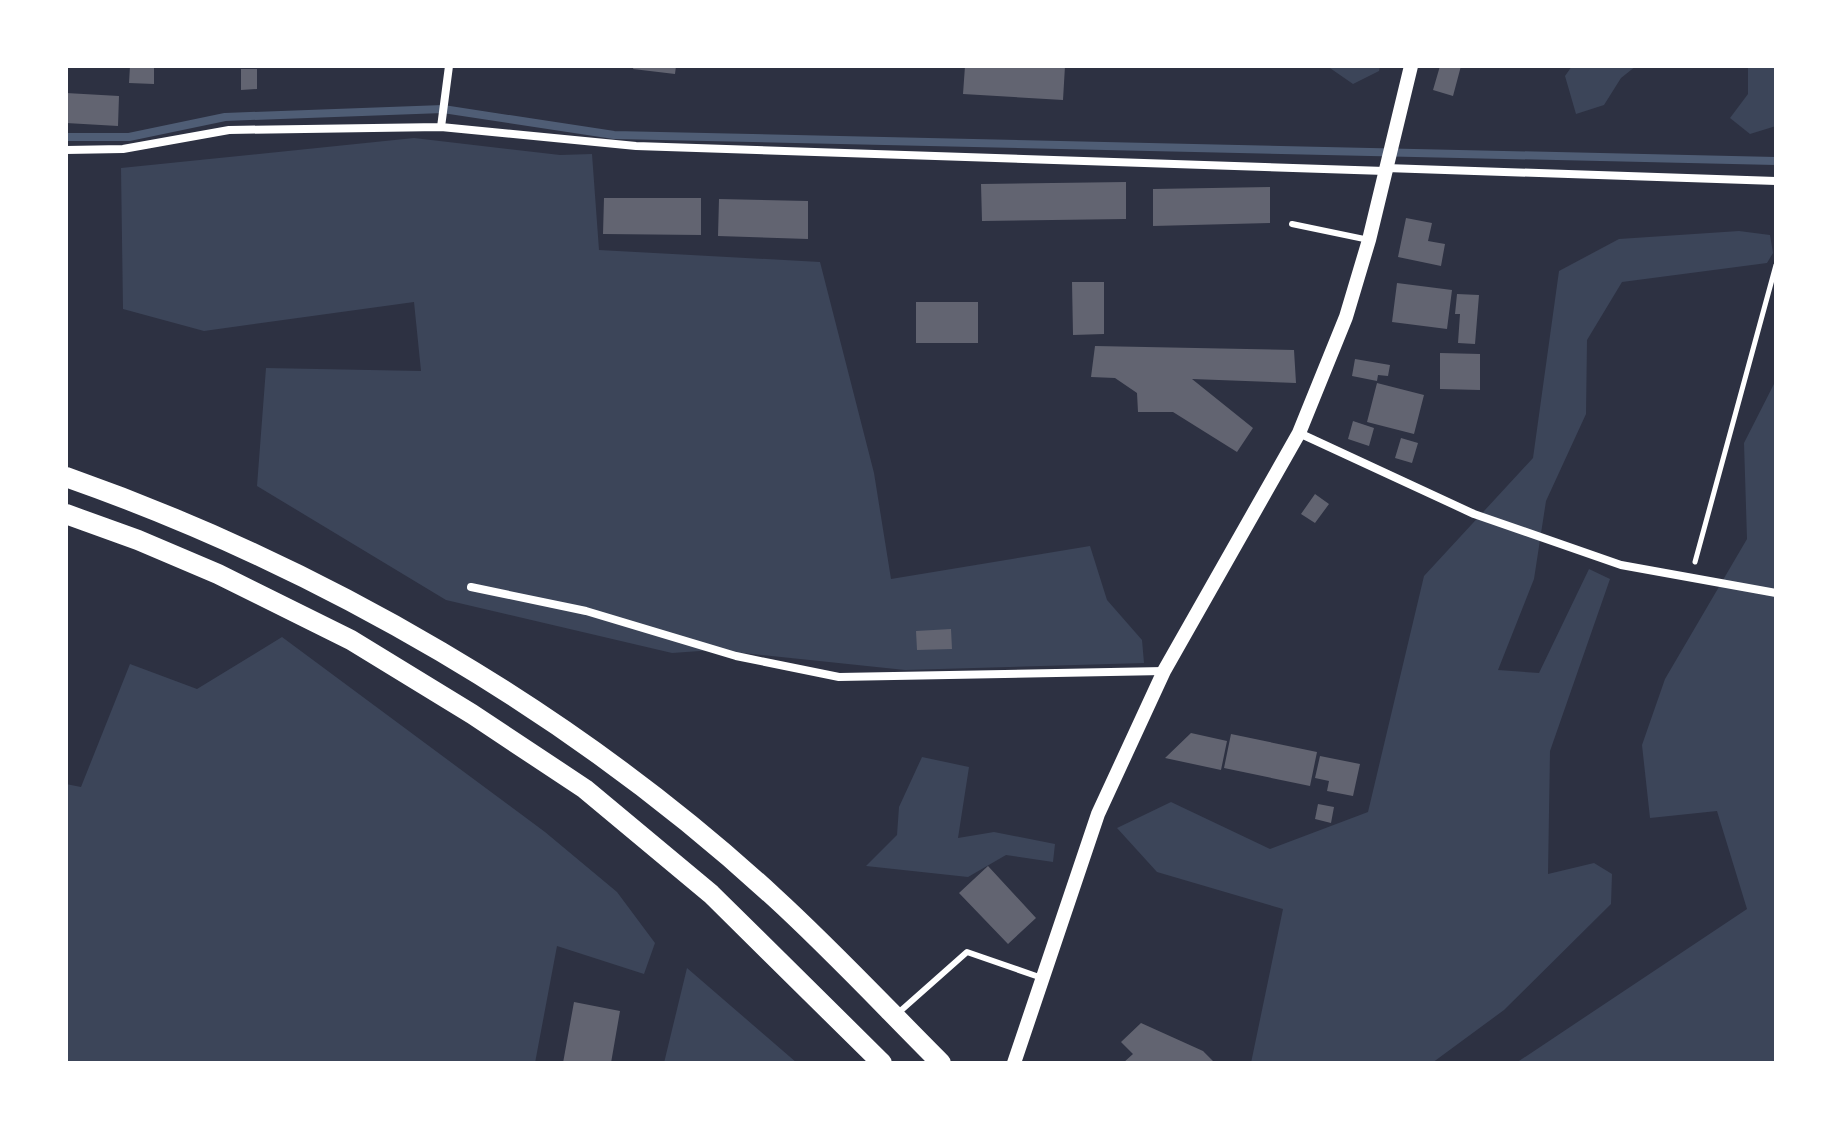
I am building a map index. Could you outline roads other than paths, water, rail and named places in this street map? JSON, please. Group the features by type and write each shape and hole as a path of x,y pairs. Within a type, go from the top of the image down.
{"highway":[{"path":"66,477 147,506 368,611 569,734 683,819 774,897 941,1063"},
{"path":"66,514 218,574 351,640 472,714 585,789 711,894 882,1063"}],"street":[{"path":"441,127 449,66"},
{"path":"1014,1063 1098,814 1164,671 1299,433 1346,317 1369,240 1411,66"},
{"path":"66,150 123,149 229,130 441,127 636,146 1776,181"},
{"path":"1299,433 1474,514 1621,565 1776,593"},
{"path":"471,587 586,611 736,656 839,677 1164,671"}],"lane":[{"path":"1292,224 1369,240"},
{"path":"894,1016 967,952 1043,978"}],"waterway":[{"path":"66,137 129,137 225,117 443,109 614,135 1776,161"}]}
